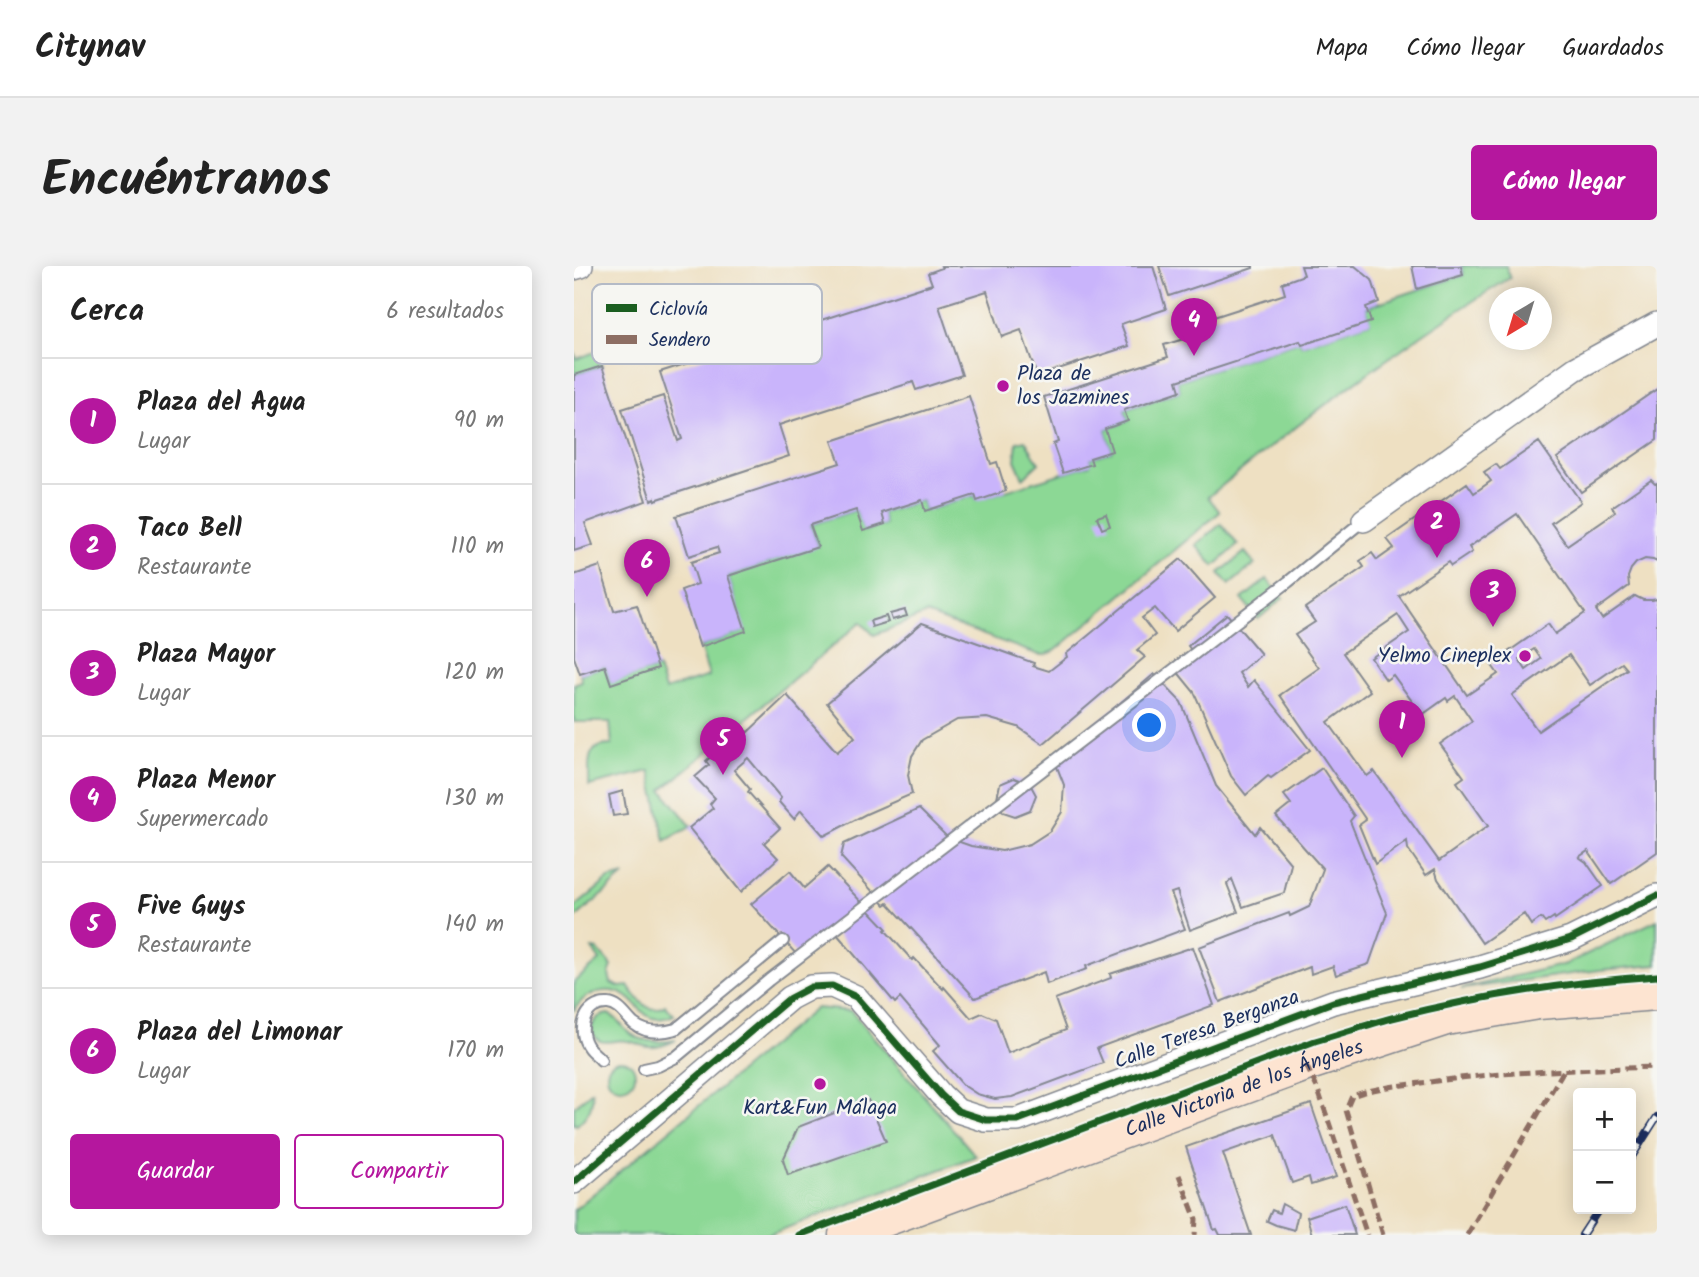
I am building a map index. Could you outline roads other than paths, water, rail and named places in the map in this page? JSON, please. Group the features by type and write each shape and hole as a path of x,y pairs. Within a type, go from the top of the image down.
{"main road":[{"name":"Calle Victoria de los Ángeles","path":"845,1235 1306,1065 1446,1019 1538,1003 1657,994"}],"street":[{"path":"574,268 581,266"},
{"path":"1364,520 1575,369 1657,324"},
{"name":"Calle Teresa Berganza","path":"574,1182 790,998 811,987 832,986 856,997 958,1111 986,1120 1018,1119 1332,1002 1480,967 1571,939 1657,896"}],"lane":[{"path":"644,1069 659,1066 676,1057 769,979 1288,582 1364,520"},
{"path":"601,1060 589,1048 582,1027 586,1016 594,1007 609,1004 617,1007 645,1030 665,1032 676,1029 783,941"}],"railway":[{"path":"1635,1151 1657,1117"},
{"path":"1582,1235 1596,1214"}],"place":[{"name":"Plaza Menor","path":"1194,356"},
{"name":"Plaza de los Jazmines","path":"1003,386"},
{"name":"Taco Bell","path":"1437,558"},
{"name":"Plaza del Limonar","path":"647,597"},
{"name":"Plaza Mayor","path":"1493,627"},
{"name":"Yelmo Cineplex","path":"1525,656"},
{"name":"Plaza del Agua","path":"1402,758"},
{"name":"Five Guys","path":"723,775"},
{"name":"Kart&Fun Málaga","path":"820,1084"}]}
